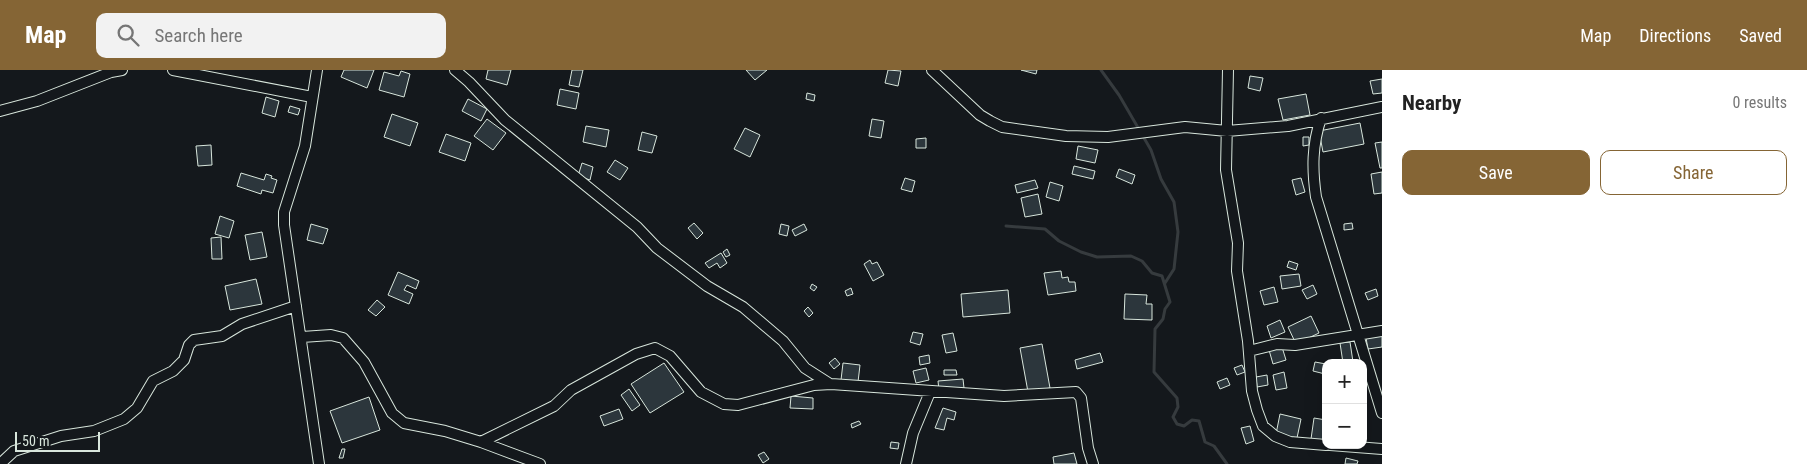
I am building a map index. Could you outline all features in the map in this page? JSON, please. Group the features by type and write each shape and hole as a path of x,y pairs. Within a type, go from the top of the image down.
{"street":[{"path":"0,111 37,101 110,72 122,70"},
{"path":"173,70 312,97"},
{"path":"317,70 305,146 284,212 287,248 302,337 304,371 320,464"},
{"path":"455,70 469,82 504,120 637,227 657,248 707,286 743,307 783,341 805,368 831,384"},
{"path":"932,70 980,115 1002,127 1066,136 1108,137 1185,127 1227,131 1288,126 1382,107"},
{"path":"1228,70 1226,170 1238,243 1237,271 1249,351 1252,391 1263,426 1275,436 1290,442 1322,445"},
{"path":"1321,118 1314,142 1312,161 1316,197 1382,413"},
{"path":"0,464 14,451 61,436 94,431 124,419 137,408 153,382 173,371 184,360 189,345 194,340 222,336 242,324 296,306"},
{"path":"1249,351 1276,344 1296,345 1382,330"},
{"path":"302,337 331,335 343,338 364,362 398,420 410,425 445,431 481,442 540,464"},
{"path":"481,442 554,406 571,390 636,354 655,348 670,356 701,392 724,404 738,405 814,385 831,384 1004,396 1076,392 1081,398 1088,448 1093,464"},
{"path":"906,464 914,433 930,392"},
{"path":"1367,448 1382,449"}],"building":[{"path":"344,70 374,70 367,88 341,77"},
{"path":"488,70 511,70 507,85 486,79"},
{"path":"572,70 583,70 579,87 569,85"},
{"path":"746,70 767,70 755,80"},
{"path":"888,70 901,71 898,86 885,83"},
{"path":"1021,70 1037,70 1036,74"},
{"path":"401,71 410,74 404,97 379,90 384,72 399,76"},
{"path":"1250,76 1263,78 1260,91 1248,88"},
{"path":"1382,79 1382,93 1373,94 1370,81"},
{"path":"560,89 579,93 576,109 557,105"},
{"path":"807,93 815,95 814,101 806,99"},
{"path":"1306,94 1310,115 1283,120 1278,99"},
{"path":"266,97 279,101 275,117 262,113"},
{"path":"468,99 487,109 481,121 462,111"},
{"path":"290,106 300,109 298,115 288,112"},
{"path":"392,114 418,123 410,146 384,137"},
{"path":"487,119 506,133 493,150 474,136"},
{"path":"872,119 884,121 881,138 869,136"},
{"path":"1360,123 1364,144 1323,152 1319,131"},
{"path":"586,126 609,130 606,147 583,142"},
{"path":"745,128 760,135 750,157 734,149"},
{"path":"642,132 657,136 652,153 638,150"},
{"path":"446,134 471,143 465,161 439,152"},
{"path":"1303,137 1309,137 1309,145 1303,146"},
{"path":"926,138 926,148 916,148 916,139"},
{"path":"1382,142 1382,168 1380,168 1375,143"},
{"path":"211,145 212,165 198,166 196,146"},
{"path":"1078,146 1098,150 1095,163 1076,159"},
{"path":"615,160 628,168 620,180 607,172"},
{"path":"582,163 593,167 590,180 578,176"},
{"path":"1074,166 1095,171 1093,179 1072,174"},
{"path":"1119,169 1135,175 1132,184 1116,177"},
{"path":"1382,172 1382,193 1374,194 1371,174"},
{"path":"241,173 264,180 266,174 272,176 271,178 277,180 273,193 262,190 261,194 237,186"},
{"path":"905,178 915,181 912,192 901,189"},
{"path":"1301,178 1305,192 1296,195 1292,180"},
{"path":"1035,180 1038,188 1017,193 1015,185"},
{"path":"1050,182 1063,186 1059,201 1046,197"},
{"path":"1038,194 1042,214 1025,217 1021,198"},
{"path":"220,216 234,221 229,238 215,234"},
{"path":"694,223 703,233 697,239 688,228"},
{"path":"1352,223 1353,229 1344,230 1344,224"},
{"path":"311,224 328,229 323,244 307,240"},
{"path":"781,224 789,226 787,236 779,234"},
{"path":"804,224 807,230 795,236 792,230"},
{"path":"262,232 267,257 250,260 245,235"},
{"path":"221,237 222,259 212,259 211,238"},
{"path":"727,249 730,255 726,257 723,252"},
{"path":"721,253 727,263 720,268 717,263 709,268 705,263"},
{"path":"870,260 872,264 877,262 884,275 873,281 864,264"},
{"path":"1289,261 1298,264 1296,270 1287,267"},
{"path":"1061,271 1062,278 1068,277 1069,282 1075,282 1076,291 1048,295 1044,273"},
{"path":"398,272 419,281 416,289 407,285 404,290 413,294 409,304 388,295"},
{"path":"1299,274 1301,286 1282,289 1280,276"},
{"path":"256,279 262,304 230,310 225,286"},
{"path":"812,284 817,287 814,291 810,288"},
{"path":"1313,285 1317,294 1307,299 1302,290"},
{"path":"1274,287 1278,302 1264,305 1260,291"},
{"path":"851,288 853,294 847,296 845,291"},
{"path":"1376,289 1378,296 1368,300 1365,293"},
{"path":"1008,290 1010,313 963,317 961,294"},
{"path":"1125,294 1147,295 1146,304 1152,304 1152,320 1124,319"},
{"path":"377,300 385,307 376,316 368,310"},
{"path":"808,307 813,313 809,317 804,311"},
{"path":"1311,316 1319,333 1296,344 1288,327"},
{"path":"1280,320 1285,332 1271,338 1267,326"},
{"path":"913,332 923,334 920,345 910,342"},
{"path":"953,333 957,351 946,353 942,335"},
{"path":"1382,335 1382,347 1368,349 1366,338"},
{"path":"1350,342 1353,359 1342,359 1340,343"},
{"path":"1042,344 1050,388 1028,392 1020,348"},
{"path":"1282,347 1286,360 1273,364 1269,350"},
{"path":"1100,353 1103,362 1077,369 1075,360"},
{"path":"929,355 930,363 920,365 919,357"},
{"path":"835,358 840,364 834,369 829,363"},
{"path":"1315,362 1322,363 1322,373 1313,371"},
{"path":"664,363 684,392 650,413 631,384"},
{"path":"843,363 860,365 858,382 841,380"},
{"path":"1242,365 1245,372 1237,375 1234,368"},
{"path":"926,368 929,380 916,383 913,371"},
{"path":"944,370 956,370 957,375 944,375"},
{"path":"1284,372 1287,388 1276,390 1273,375"},
{"path":"1267,375 1268,385 1257,387 1256,377"},
{"path":"1227,378 1230,385 1220,389 1217,382"},
{"path":"963,379 964,388 939,390 938,381"},
{"path":"629,389 640,405 632,411 621,395"},
{"path":"791,396 813,398 813,409 790,408"},
{"path":"369,397 380,430 342,443 330,411"},
{"path":"943,408 956,412 954,420 947,418 944,430 935,428"},
{"path":"619,409 623,419 604,426 600,416"},
{"path":"1280,414 1301,419 1297,438 1276,434"},
{"path":"1314,418 1322,419 1322,440 1311,439"},
{"path":"859,421 861,424 852,428 851,424"},
{"path":"1250,426 1254,441 1246,444 1241,428"},
{"path":"891,442 899,443 898,449 890,448"},
{"path":"342,449 345,449 343,458 339,458"},
{"path":"764,452 769,459 763,463 758,455"},
{"path":"1074,453 1077,464 1054,464 1053,457"},
{"path":"1346,458 1358,461 1357,464 1345,464"}],"waterway":[{"path":"1101,70 1119,95 1151,150 1161,179 1174,202 1178,232 1174,269 1165,283"},
{"path":"1006,226 1045,229 1059,241 1081,252 1097,257 1131,256 1142,261 1152,273 1162,276 1170,302 1165,309 1163,319 1155,329 1154,372 1177,398 1178,407 1173,417 1177,424 1184,426 1192,420 1199,421 1205,442 1214,446 1227,464"}]}
